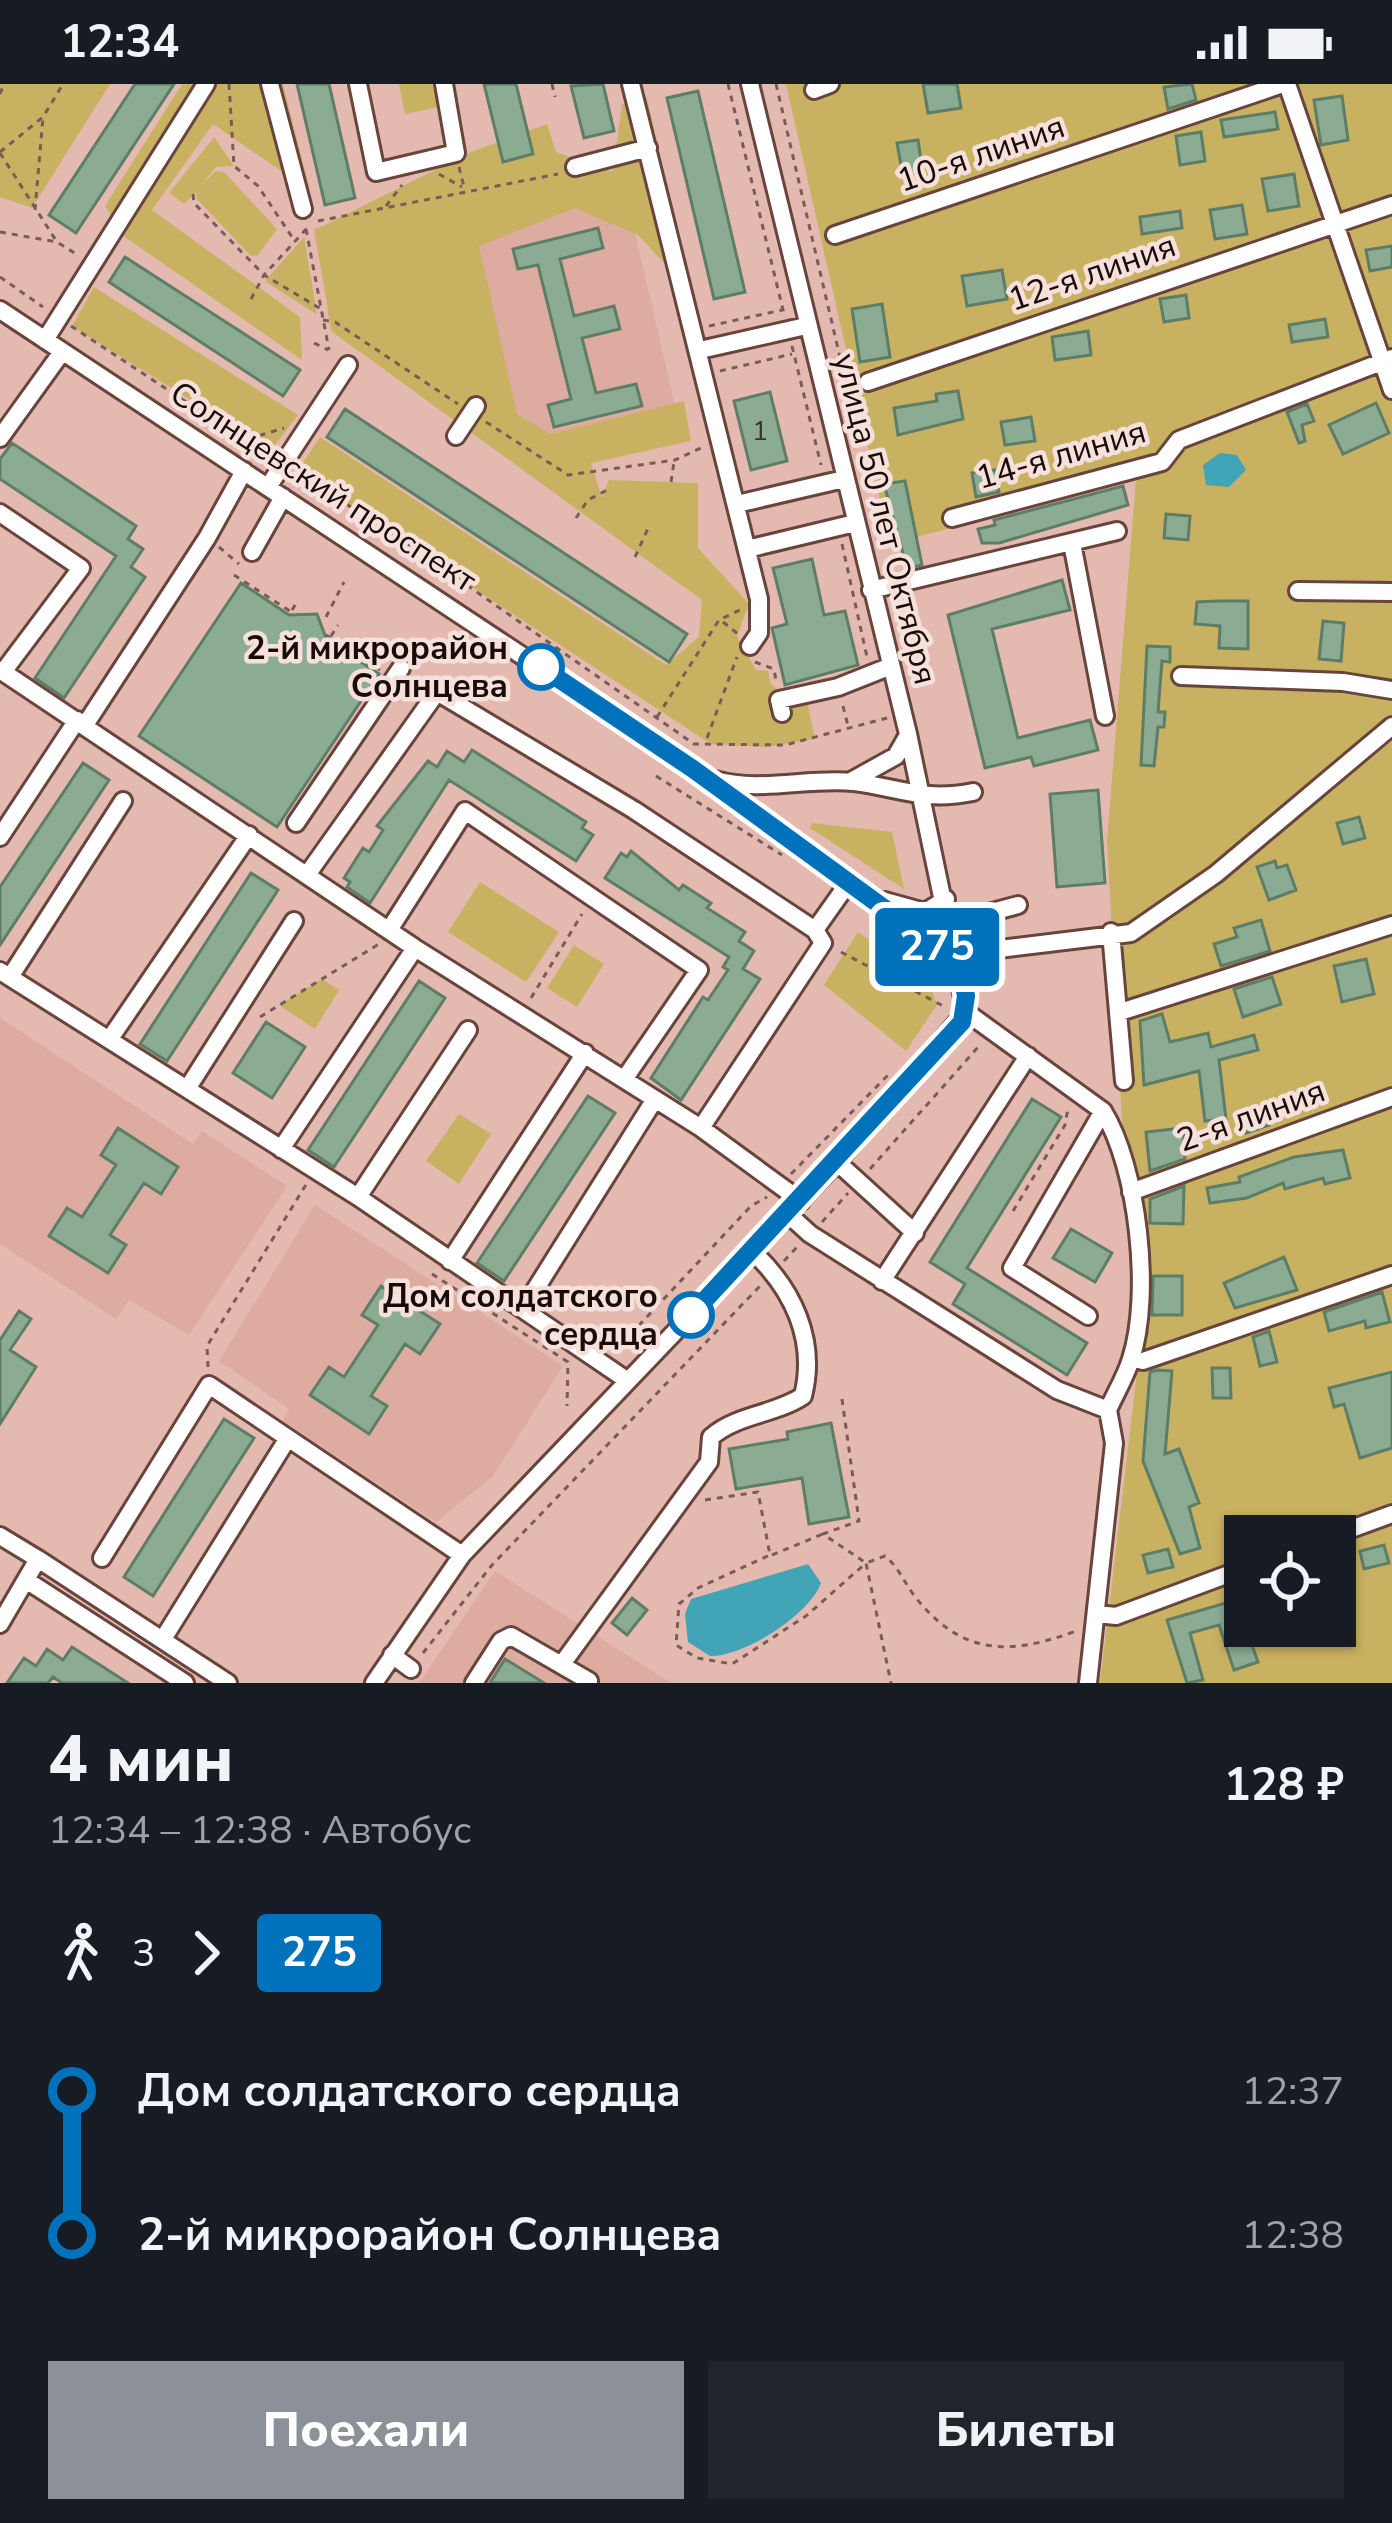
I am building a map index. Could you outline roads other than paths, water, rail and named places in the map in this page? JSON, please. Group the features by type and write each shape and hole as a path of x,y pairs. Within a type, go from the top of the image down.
{"street":[{"path":"45,340 206,84"},
{"path":"270,84 303,209"},
{"path":"358,84 376,172 456,153 444,84"},
{"path":"631,84 759,599 759,634 752,654"},
{"name":"улица 50 лет Октября","path":"750,84 797,328 846,525 871,590 883,669 908,734 966,1012"},
{"path":"1285,84 1386,359 1392,390"},
{"name":"10-я линия","path":"835,235 1285,84"},
{"path":"572,169 648,148"},
{"name":"12-я линия","path":"868,382 1392,205"},
{"name":"Солнцевский проспект","path":"0,310 693,769 959,962"},
{"path":"700,350 797,328"},
{"path":"0,438 62,352"},
{"name":"14-я линия","path":"952,518 1162,462 1179,440 1386,359"},
{"path":"246,559 283,466 348,365"},
{"path":"455,436 474,410"},
{"path":"0,837 207,538 244,471"},
{"path":"737,504 835,481"},
{"path":"0,513 81,568 2,671 310,872 416,947 700,1129 795,1207 810,1234 1057,1390 1108,1410"},
{"path":"747,549 846,525"},
{"path":"871,590 1117,532"},
{"path":"1072,543 1105,716"},
{"path":"1298,591 1392,592"},
{"path":"296,823 401,668"},
{"path":"780,706 883,669"},
{"path":"1181,676 1343,682 1392,690"},
{"path":"310,872 437,692 634,810 819,937"},
{"path":"959,962 1111,932 1131,933 1201,885 1392,726"},
{"path":"850,782 896,756 908,734"},
{"path":"693,769 709,778 753,786 850,782 920,798 973,792"},
{"path":"123,801 5,974 358,1197 628,1382"},
{"path":"391,927 465,811 699,970 625,1078"},
{"path":"109,1040 249,835"},
{"path":"700,1129 849,882"},
{"path":"873,897 925,912 946,899"},
{"path":"951,923 1018,905"},
{"path":"187,1089 294,921"},
{"path":"1120,1012 1392,925"},
{"path":"1111,932 1124,1081"},
{"path":"281,1149 416,947"},
{"path":"374,1683 462,1555 837,1162 966,1012 1103,1111 1114,1129 1131,1192 1141,1256 1132,1358 1108,1410 1114,1444 1088,1683"},
{"path":"358,1197 468,1030"},
{"path":"450,1261 585,1053"},
{"path":"882,1281 1028,1056"},
{"name":"2-я линия","path":"1131,1192 1392,1097"},
{"path":"523,1309 655,1099"},
{"path":"1088,1316 1012,1268 1103,1111"},
{"path":"837,1162 915,1233"},
{"path":"562,1664 710,1462 711,1437 726,1424 785,1407 803,1396 809,1350 775,1272 752,1251"},
{"path":"1132,1358 1143,1361 1392,1275"},
{"path":"102,1558 208,1385 462,1555"},
{"path":"163,1639 288,1438"},
{"path":"1356,1527 1392,1514"},
{"path":"0,1536 228,1683"},
{"path":"0,1624 38,1559"},
{"path":"1096,1614 1116,1616 1224,1576"},
{"path":"26,1580 185,1683"},
{"path":"474,1683 501,1641 511,1636 586,1682 605,1683"},
{"path":"392,1655 411,1669"}],"water":[{"path":"1220,453 1237,455 1246,470 1229,487 1206,485 1203,465"},
{"path":"808,1564 821,1583 804,1608 774,1632 740,1649 710,1656 688,1642 685,1614 691,1599"}],"place":[{"name":"2-й микрорайон Солнцева","path":"541,667"},
{"name":"Дом солдатского сердца","path":"691,1315"}]}
